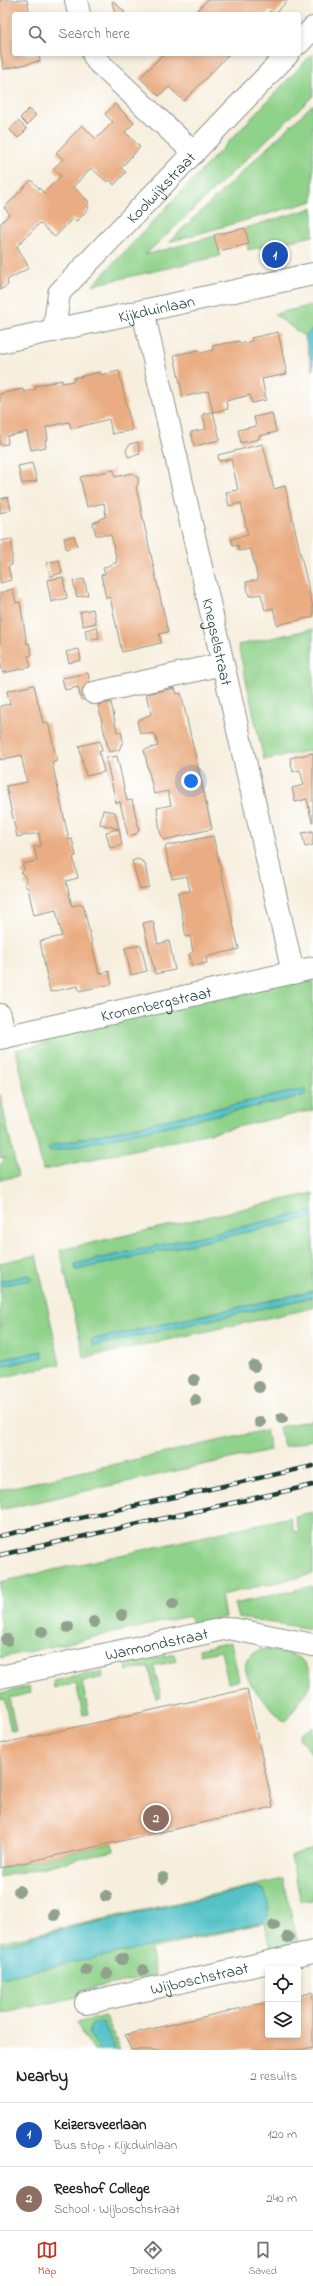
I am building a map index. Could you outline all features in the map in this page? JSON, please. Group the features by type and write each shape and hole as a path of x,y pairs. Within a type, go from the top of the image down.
{"street":[{"path":"76,0 79,12"},
{"path":"301,41 313,28"},
{"path":"94,56 97,61 194,152"},
{"name":"Koolwijkstraat","path":"54,331 59,293 286,56"},
{"name":"Kijkduinlaan","path":"0,342 313,274"},
{"name":"Knegselstraat","path":"143,311 223,664 303,971"},
{"path":"94,693 223,664"},
{"name":"Kronenbergstraat","path":"2,1037 303,971"},
{"path":"0,1015 2,1037"},
{"name":"Warmondstraat","path":"0,1677 228,1628 313,1645"},
{"name":"Wijboschstraat","path":"86,2003 313,1952"}],"green space":[{"path":"313,53 313,96 145,255 215,236 220,256 93,285"},
{"path":"313,104 313,201 169,242"},
{"path":"313,208 313,236 248,250 245,228"},
{"path":"313,305 313,328 305,337 274,314"},
{"path":"313,629 313,750 264,760 238,645"},
{"path":"313,976 313,1110 43,1170 16,1050 47,1043 45,1036","holes":["304,1089 306,1093 303,1096 58,1150 49,1151 48,1148 53,1145"]},
{"path":"0,1094 18,1176 0,1180 0,1164 6,1158 0,1158"},
{"path":"313,1193 313,1211 75,1264 77,1270 313,1217 313,1291 91,1340 93,1346 313,1297 313,1308 84,1358 60,1250"},
{"path":"36,1255 60,1364 0,1378 0,1367 43,1357 42,1351 0,1360 0,1286 31,1280 30,1275 0,1281 0,1263"},
{"path":"313,1420 313,1440 284,1447 279,1427"},
{"path":"266,1430 270,1450 0,1510 0,1490"},
{"path":"313,1512 313,1574 221,1595 225,1617 194,1624 189,1616 0,1658 0,1582 290,1517 294,1532 299,1531 295,1516"},
{"path":"313,1586 313,1629 238,1618 234,1604"},
{"path":"231,1642 239,1680 228,1682 221,1651 200,1655 199,1649"},
{"path":"263,1649 280,1651 296,1656 307,1667 310,1674 311,1684 286,1721 282,1720 263,1700 250,1683 247,1674 246,1666 248,1658 255,1652"},
{"path":"174,1654 176,1661 154,1666 161,1697 156,1699 149,1667 127,1671 126,1665"},
{"path":"102,1671 103,1677 82,1682 89,1714 83,1715 76,1683 54,1688 53,1681"},
{"path":"29,1687 30,1693 9,1698 16,1730 11,1731 4,1699 0,1700 0,1693"},
{"path":"313,1727 313,1755 299,1738 301,1734"},
{"path":"113,1843 114,1851 0,1877 0,1868"},
{"path":"313,1848 313,1900 301,1902 291,1857"},
{"path":"283,1879 298,1942 271,1949 265,1923 150,1949 155,1975 80,1991 81,1996 0,2014 0,1978 263,1922 269,1909 264,1890 257,1887 44,1934 0,1946 0,1942"},
{"path":"106,2016 120,2050 116,2050 104,2024 89,2034 99,2050 93,2050 76,2023"}],"water":[{"path":"313,328 313,371 305,337"},
{"path":"304,1089 306,1093 303,1096 58,1150 49,1151 48,1148 53,1145"},
{"path":"313,1211 313,1217 76,1270 75,1264"},
{"path":"30,1275 31,1280 0,1286 0,1281"},
{"path":"313,1291 313,1297 93,1346 91,1340"},
{"path":"42,1351 43,1357 0,1367 0,1360"},
{"path":"257,1887 264,1890 268,1902 269,1911 264,1922 0,1978 0,1946 44,1934"},
{"path":"100,2022 104,2024 116,2050 99,2050 89,2034 91,2025"}],"building":[{"path":"0,0 27,0 30,12 12,12 12,56 39,56 40,61 4,69 0,50"},
{"path":"207,0 288,0 277,12 196,12"},
{"path":"113,1 125,12 114,12"},
{"path":"161,56 227,56 184,101 169,87 159,96 140,78"},
{"path":"115,104 134,123 125,132 140,147 121,168 126,172 114,185 110,180 107,182 91,168 73,187 89,202 87,204 89,208 77,221 72,219 55,237 40,223 17,246 29,268 7,280 8,285 0,290 0,224 10,214 4,208 31,180 44,193 61,176 53,169 63,159 56,153 82,125 96,139 113,122 105,114"},
{"path":"29,109 36,115 27,125 20,118"},
{"path":"18,121 27,129 18,138 10,130"},
{"path":"245,228 249,244 218,251 214,235"},
{"path":"278,332 287,374 262,379 266,400 252,403 250,395 226,401 228,409 213,412 208,391 183,397 174,355 199,350 201,353 213,350 212,346 239,341 240,344 252,341 251,338"},
{"path":"119,371 132,430 112,434 109,419 71,429 69,422 46,427 48,440 45,440 46,447 31,450 27,432 7,436 8,444 0,445 0,394 23,389 23,392 36,389 35,386 62,380 62,383 74,381 74,378 100,372 101,375"},
{"path":"213,412 220,440 194,446 191,432 206,429 203,414"},
{"path":"272,413 276,432 259,436 259,439 241,443 238,430 256,426 254,417"},
{"path":"138,442 140,454 128,457 126,450 130,444"},
{"path":"263,444 274,489 285,486 313,608 313,617 277,625 273,608 265,610 261,594 249,596 246,582 258,580 251,549 239,551 238,545 233,546 231,539 248,535 241,503 229,506 226,492 238,490 231,459 219,461 218,455"},
{"path":"32,463 37,481 22,484 18,466"},
{"path":"114,470 115,477 132,473 138,478 138,485 136,487 168,632 159,634 161,643 122,652 110,597 106,598 101,575 105,574 103,568 117,562 114,548 111,535 96,535 93,523 106,516 104,503 87,507 80,477"},
{"path":"8,497 11,510 0,513 0,499"},
{"path":"74,536 77,546 66,549 64,538"},
{"path":"12,539 12,565 8,566 11,580 0,583 0,541"},
{"path":"59,560 62,573 50,576 47,563"},
{"path":"63,577 67,598 51,602 47,580"},
{"path":"84,579 88,595 77,597 73,581"},
{"path":"13,589 16,603 20,602 27,644 29,643 32,655 28,656 31,667 3,673 0,660 0,593"},
{"path":"93,609 96,623 83,626 80,612"},
{"path":"97,627 99,638 87,640 85,630"},
{"path":"79,649 81,660 69,663 66,652"},
{"path":"88,673 93,698 81,700 78,687 65,690 62,678"},
{"path":"34,685 43,723 48,722 57,761 52,762 69,840 72,839 76,856 73,857 78,878 66,881 72,906 83,904 99,974 109,971 112,984 79,991 78,986 50,992 40,941 62,936 56,910 34,915 28,888 24,885 26,880 25,876 21,873 24,869 22,864 37,861 34,847 41,846 39,833 17,837 6,786 27,782 21,755 0,760 0,706 10,704 7,691"},
{"path":"175,688 177,694 181,693 212,829 164,840 160,832 157,808 171,805 168,791 154,794 144,750 158,746 155,734 140,733 137,721 151,714 146,694"},
{"path":"111,702 117,732 121,731 123,741 119,750 109,752 98,705"},
{"path":"100,741 102,751 99,752 104,772 86,776 79,746"},
{"path":"313,753 312,822 307,799 295,802 292,788 304,785 300,770 293,772 290,758"},
{"path":"117,756 127,801 132,800 139,830 136,834 128,836 120,802 116,803 106,758"},
{"path":"103,810 115,812 119,829 100,824"},
{"path":"119,829 122,845 110,848 106,832"},
{"path":"313,831 313,845 305,847 302,833"},
{"path":"213,836 239,949 206,957 207,963 192,966 189,954 193,952 190,936 186,937 178,893 190,891 187,876 172,879 165,846"},
{"path":"138,859 145,863 149,887 140,889 132,861"},
{"path":"153,921 158,944 169,941 175,970 155,974 143,923"},
{"path":"141,945 147,971 131,975 125,948"},
{"path":"247,1689 273,1807 0,1868 0,1744"},
{"path":"313,1992 313,2047 298,2050 131,2050 125,2035 265,2003 265,2038 301,2038 301,1995"}],"railway":[{"path":"0,1536 313,1466"},
{"path":"0,1555 313,1485"}],"place":[{"name":"Keizersveerlaan","path":"275,255"},
{"name":"Reeshof College","path":"156,1818"}]}
